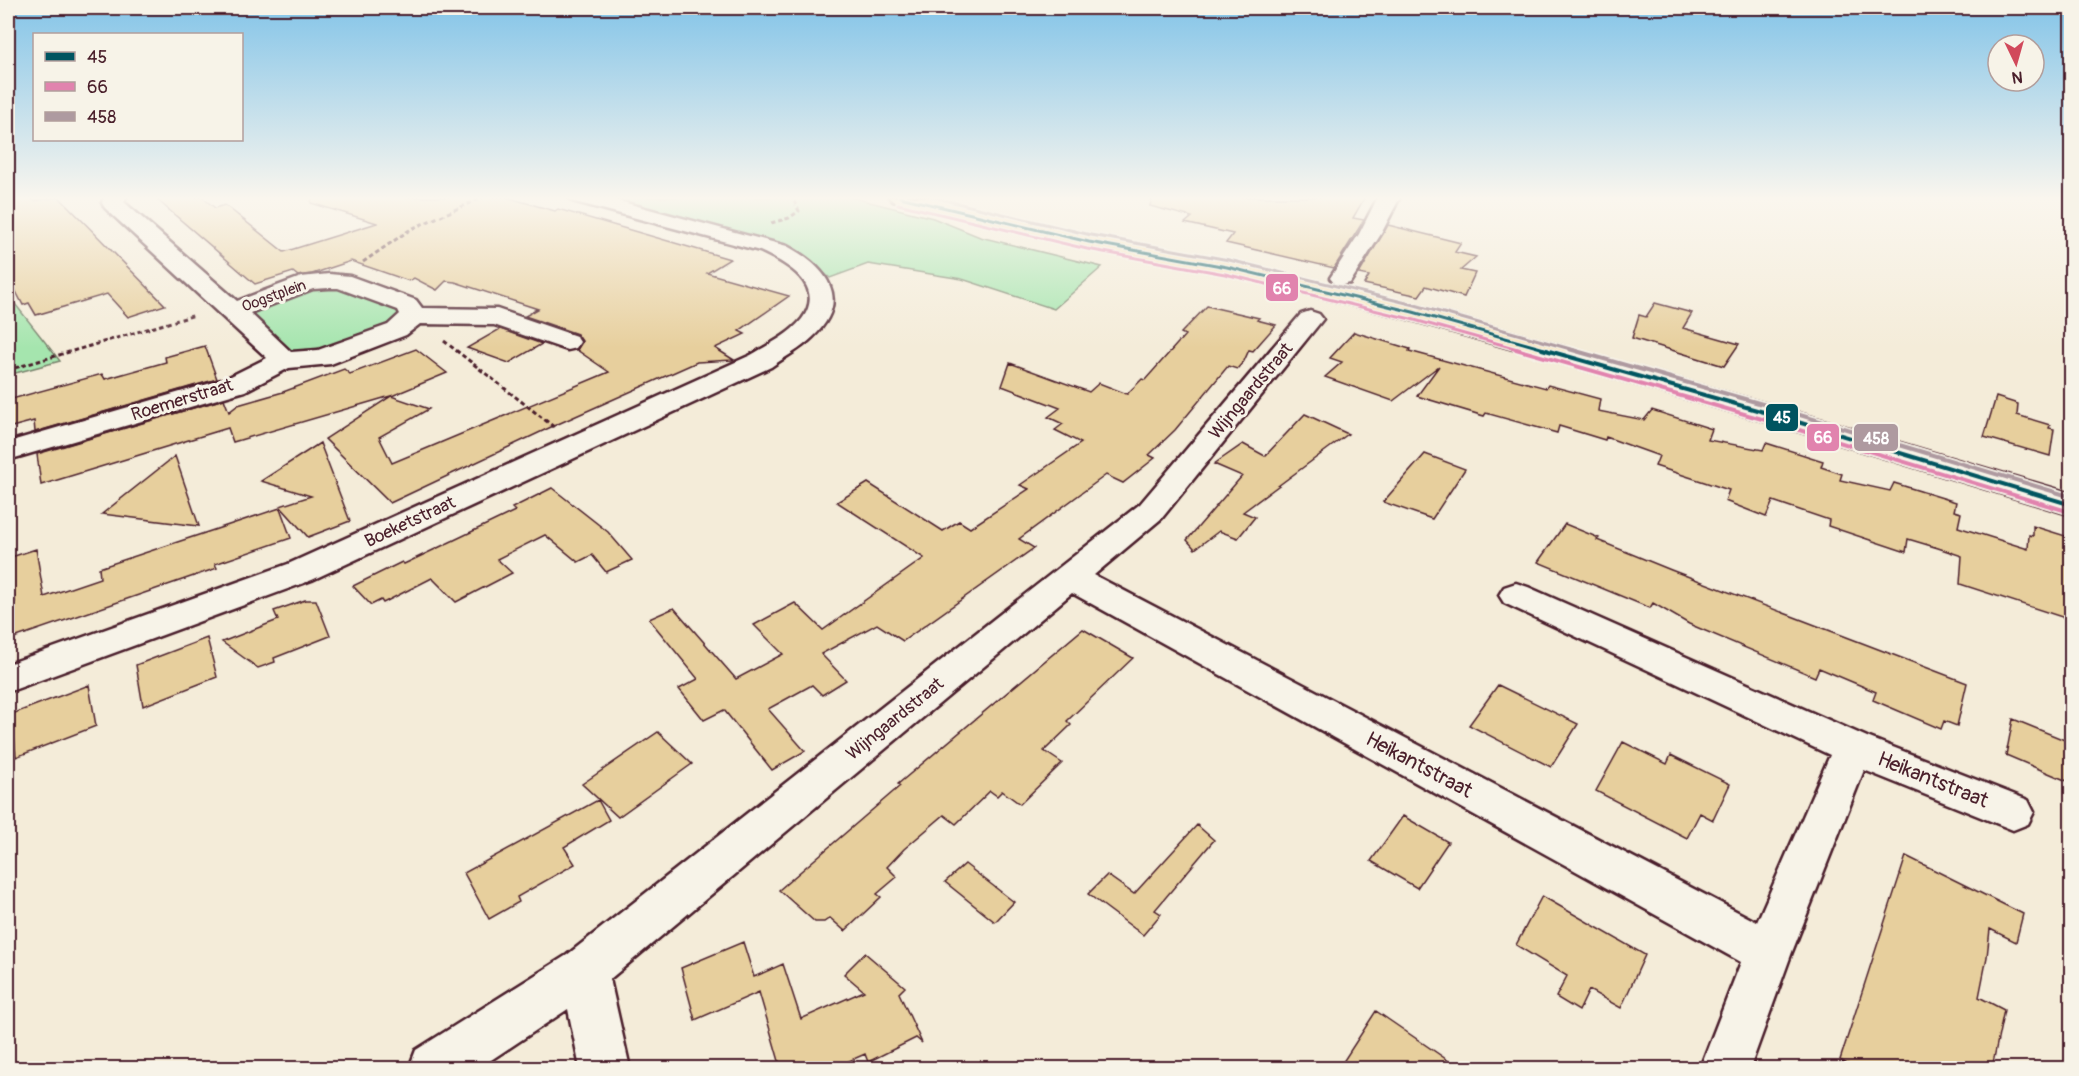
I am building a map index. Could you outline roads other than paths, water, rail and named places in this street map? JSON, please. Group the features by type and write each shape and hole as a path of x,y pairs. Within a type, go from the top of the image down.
{"main road":[{"path":"1108,247 1296,298 1494,343 1558,355 1778,416 2072,506"}],"street":[{"path":"162,247 284,360 322,358 397,330 413,317 496,317 567,342"},
{"name":"Boeketstraat","path":"8,678 300,572 761,361 799,336 816,317 821,299 816,281 806,266 788,254 767,247"},
{"path":"1342,278 1362,247"},
{"name":"Oogstplein","path":"230,308 310,282 335,281 407,305 413,317"},
{"name":"Wijngaardstraat","path":"434,1068 584,971 1151,511 1310,319"},
{"name":"Roemerstraat","path":"8,451 235,385 284,360"},
{"name":"Heikantstraat","path":"1070,577 1768,952"},
{"name":"Heikantstraat","path":"1516,595 1854,748 2013,812"},
{"path":"1725,1068 1768,952 1854,748"},
{"path":"584,971 605,1068"}]}
